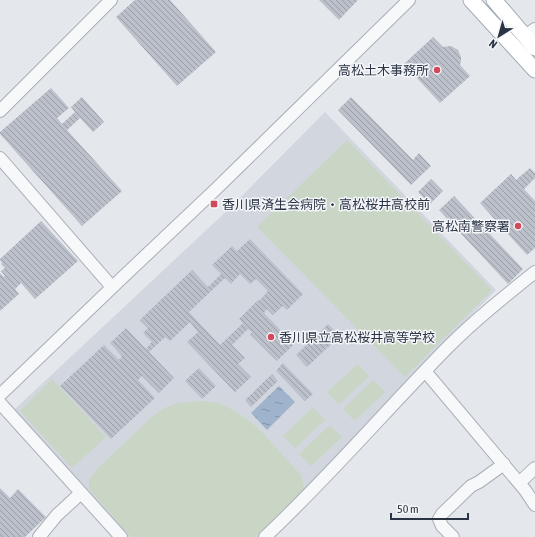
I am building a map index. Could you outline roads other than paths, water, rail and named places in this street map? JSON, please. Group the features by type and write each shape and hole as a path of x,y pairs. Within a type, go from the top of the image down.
{"main road":[{"path":"471,0 535,70"},
{"path":"494,0 530,32 535,48 523,58"}],"street":[{"path":"0,395 216,189 409,0"},
{"path":"0,112 105,2"},
{"path":"0,158 112,288"},
{"path":"265,537 303,500 448,347 483,314 535,272"},
{"path":"425,372 504,464 535,505"},
{"path":"0,403 121,537"},
{"path":"453,537 442,526 439,519 442,514 471,486 504,464"},
{"path":"519,483 535,468"},
{"path":"39,537 56,515 81,493"}],"water":[{"path":"279,386 295,402 267,430 251,413"}],"place":[{"name":"高松土木事務所","path":"437,70"},
{"name":"香川県済生会病院・高松桜井高校前","path":"214,204"},
{"name":"高松南警察署","path":"518,226"},
{"name":"香川県立高松桜井高等学校","path":"271,337"}]}
